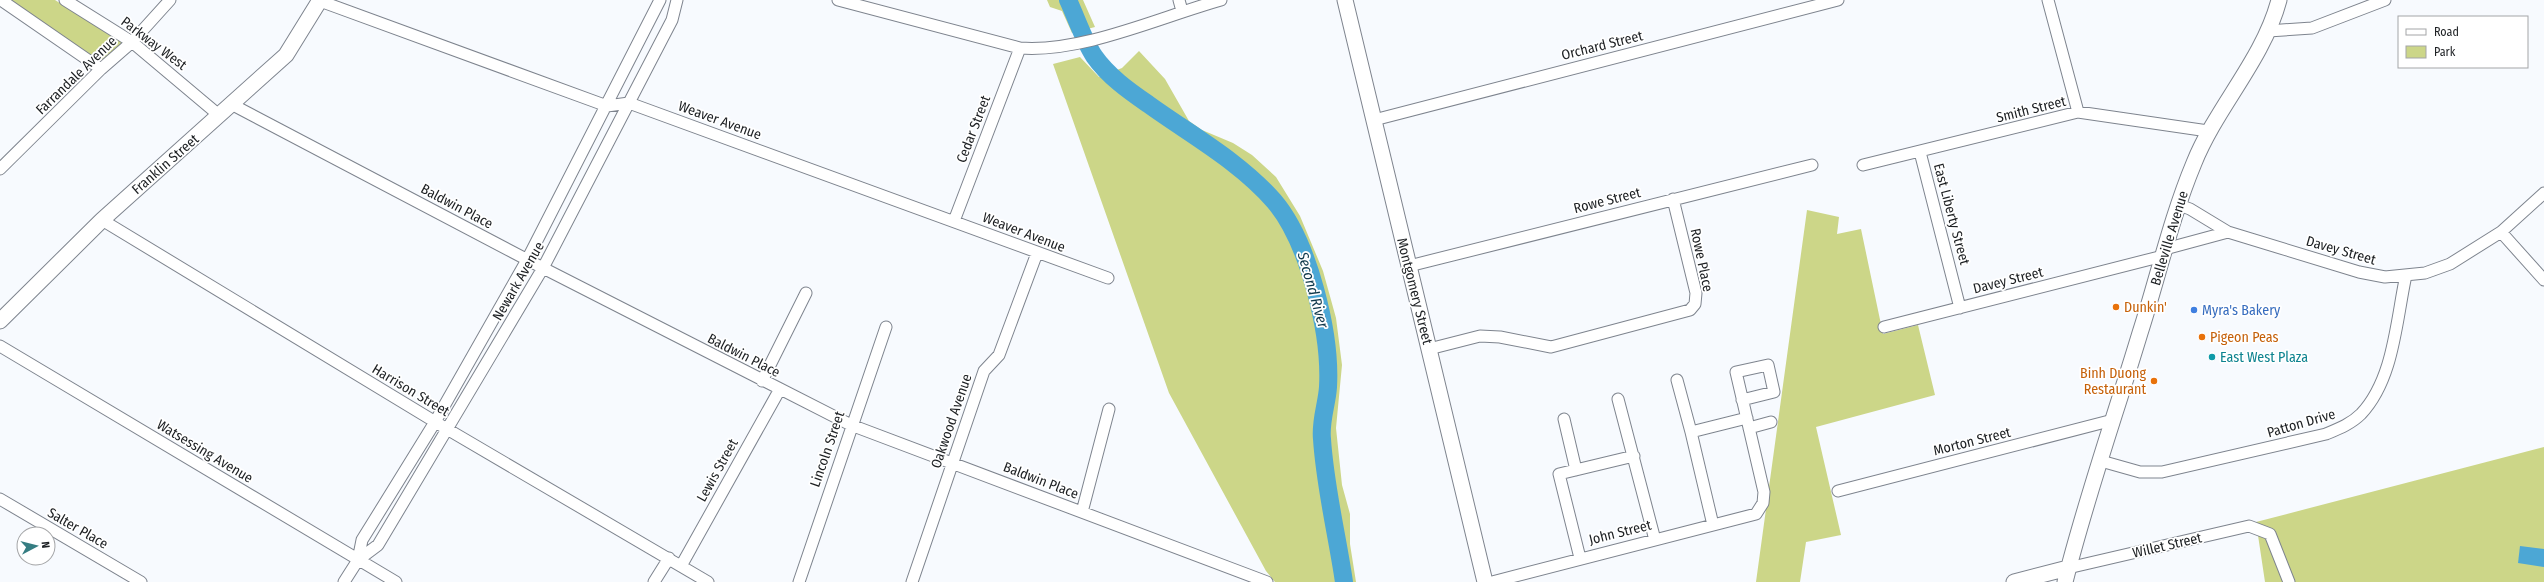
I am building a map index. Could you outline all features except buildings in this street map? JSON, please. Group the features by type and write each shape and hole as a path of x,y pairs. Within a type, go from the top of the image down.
{"main road":[{"name":"Franklin Street","path":"0,321 102,220 220,116 231,104 286,55 320,0"},
{"name":"Montgomery Street","path":"1345,0 1485,582"},
{"name":"Belleville Avenue","path":"2066,575 2179,205 2208,131 2254,59 2268,31 2279,0"},
{"name":"Willet Street","path":"2014,582 2066,575"}],"street":[{"path":"1,0 101,69"},
{"name":"Parkway West","path":"65,0 132,42 220,116"},
{"name":"Farrandale Avenue","path":"0,169 101,69 132,42 170,0"},
{"name":"Weaver Avenue","path":"320,0 607,106 629,103 954,221 1036,254 1108,278"},
{"name":"Newark Avenue","path":"358,560 362,540 434,422 527,260 660,0"},
{"name":"Newark Avenue","path":"344,582 358,560 378,545 543,268 672,20 677,0"},
{"path":"838,0 1020,48 1044,50 1098,38 1221,0"},
{"path":"1179,0 1182,11"},
{"name":"Orchard Street","path":"1374,120 1838,0"},
{"path":"2048,0 2078,112"},
{"path":"2268,31 2312,28 2385,0"},
{"name":"Cedar Street","path":"954,221 1020,48"},
{"name":"Baldwin Place","path":"231,104 527,260 851,425 1267,582"},
{"name":"Smith Street","path":"1863,165 2078,112 2208,131"},
{"name":"East Liberty Street","path":"1920,152 1960,308"},
{"name":"Rowe Street","path":"1409,266 1812,165"},
{"name":"Davey Street","path":"2179,205 2190,209 2228,232 2359,272 2385,277 2425,273 2450,264 2501,232 2544,193"},
{"name":"Rowe Place","path":"1429,349 1480,336 1500,337 1551,347 1690,310 1695,304 1696,293 1673,199"},
{"name":"Harrison Street","path":"102,220 434,422 708,582"},
{"name":"Davey Street","path":"1884,326 1960,308 2164,253 2228,232"},
{"path":"2501,232 2544,280"},
{"name":"Oakwood Avenue","path":"912,582 984,371 999,355 1036,254"},
{"name":"Patton Drive","path":"2101,461 2140,472 2162,472 2326,434 2345,426 2360,415 2370,403 2386,372 2406,275"},
{"path":"762,381 806,293"},
{"name":"Lincoln Street","path":"798,582 886,327"},
{"name":"Watsessing Avenue","path":"0,346 396,582"},
{"path":"1677,380 1713,525"},
{"name":"Lewis Street","path":"681,566 780,389"},
{"path":"1618,398 1655,540"},
{"path":"1742,400 1748,423"},
{"path":"1082,512 1109,409"},
{"path":"1564,420 1576,470"},
{"name":"Morton Street","path":"1838,491 2113,420"},
{"path":"1690,432 1748,423 1771,422"},
{"name":"John Street","path":"1492,582 1580,558 1756,514 1763,503 1764,492 1748,423"},
{"path":"1580,558 1559,474 1634,456"},
{"name":"Salter Place","path":"0,499 141,582"},
{"name":"Willet Street","path":"2066,575 2249,526 2270,534 2288,582"},
{"path":"654,582 669,558"}],"green space":[{"path":"8,0 55,0 123,43 99,62"},
{"path":"1047,0 1083,0 1095,27 1072,33 1062,11 1050,7"},
{"path":"1139,51 1165,79 1189,121 1202,130 1233,143 1252,155 1276,177 1300,216 1323,271 1336,318 1342,365 1336,428 1342,485 1350,514 1350,544 1356,582 1275,582 1266,571 1169,393 1053,64 1080,57 1099,77 1122,68"},
{"path":"1807,210 1839,217 1837,234 1861,229 1883,334 1918,325 1935,395 1816,427 1841,535 1806,542 1800,582 1756,582"},
{"path":"2544,447 2544,582 2265,582 2256,522"}],"water":[{"path":"2520,546 2544,549 2544,567 2518,563"}],"waterway":[{"name":"Second River","path":"1068,0 1090,50 1106,70 1119,83 1246,173 1274,201 1298,240 1315,290 1326,341 1328,387 1322,426 1322,439 1328,493 1344,582"}],"place":[{"name":"Dunkin'","path":"2116,307"},
{"name":"Myra's Bakery","path":"2194,310"},
{"name":"Pigeon Peas","path":"2202,337"},
{"name":"East West Plaza","path":"2212,357"},
{"name":"Binh Duong Restaurant","path":"2154,381"}]}
